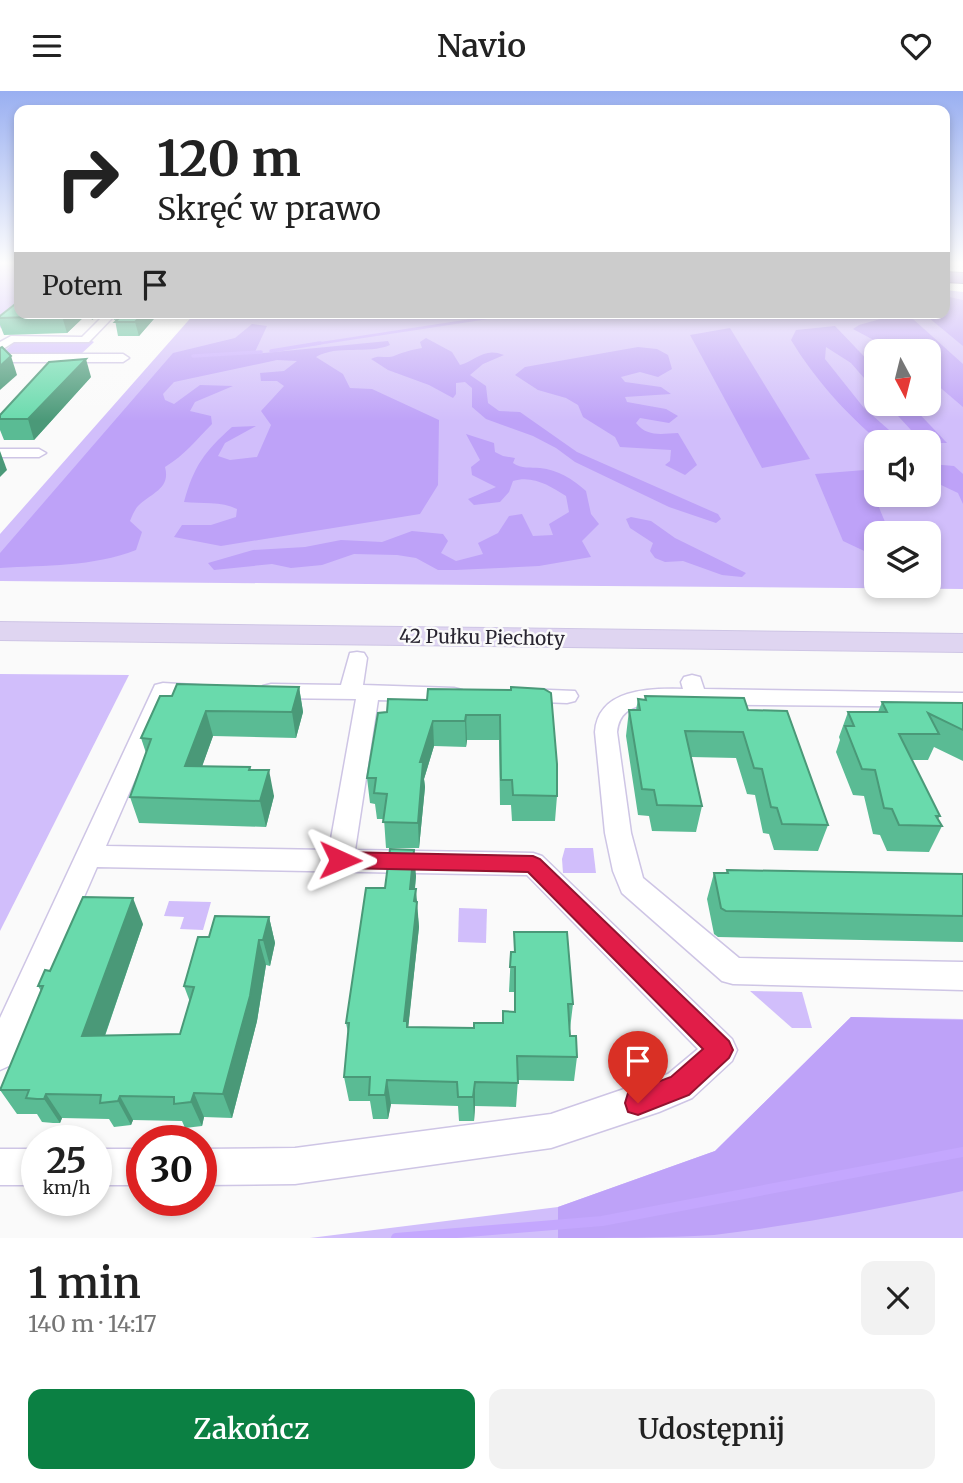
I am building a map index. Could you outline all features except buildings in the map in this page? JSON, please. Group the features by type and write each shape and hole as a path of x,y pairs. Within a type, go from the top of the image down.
{"street":[{"path":"0,347 11,339 85,339 106,319"},
{"path":"0,358 123,358"},
{"path":"0,453 39,453"},
{"name":"42 Pułku Piechoty","path":"0,631 963,643"},
{"path":"340,860 360,694 357,657"},
{"path":"963,700 693,689 638,699 617,706 608,716 606,732 625,872 632,885 733,971 963,976"},
{"path":"0,1054 91,856 163,690 480,696"},
{"path":"505,696 567,696"},
{"path":"91,856 533,864 721,1050 680,1086 551,1131 295,1166 217,1167"},
{"path":"0,1167 21,1167"}],"shaded area":[{"path":"0,315 14,315 14,317 0,328"},
{"path":"950,315 963,315 963,589 941,589 941,521 864,521 864,588 0,581 0,534 190,319 950,319"},
{"path":"950,315 963,315 963,346 930,319 950,319"},
{"path":"880,319 913,319 935,339 872,339 853,329"},
{"path":"252,324 267,326 254,354 388,341 390,345 381,348 334,351 316,357 343,374 350,388 372,389 439,420 438,485 420,514 221,546 174,537 182,525 211,525 236,517 237,509 231,506 184,502 201,460 232,427 256,426 225,443 218,456 230,460 257,457 271,425 261,411 284,386 277,381 261,381 260,373 284,371 297,361 277,360 174,382 163,394 165,400 174,404 200,385 233,386 195,402 190,411 211,416 212,424 165,467 163,486 136,509 130,521 142,532 136,550 103,560 0,568 0,553 173,353 235,338"},
{"path":"835,326 864,356 864,378 851,363 826,347 825,359 864,408 864,417 874,417 889,430 866,430 843,407 820,382 791,340 796,330"},
{"path":"730,328 810,459 762,468 690,335"},
{"path":"426,338 452,352 460,365 486,353 504,355 483,364 470,375 486,386 488,403 499,411 520,412 577,452 718,514 721,519 716,523 669,507 575,462 533,436 486,419 472,407 472,388 465,382 456,383 456,394 453,398 429,385 388,370 371,359 391,357 422,348 420,342"},
{"path":"16,341 94,342 80,355 1,354"},
{"path":"942,345 963,364 963,407 942,389"},
{"path":"638,347 657,349 668,355 672,369 658,377 640,372 621,377 625,382 661,387 671,394 625,397 627,402 666,409 678,416 669,423 640,418 636,423 650,433 678,433 697,465 685,475 665,465 670,461 671,450 620,447 615,437 583,417 578,405 566,398 538,390 515,375 525,367"},
{"path":"899,417 922,417 935,430 911,430"},
{"path":"466,434 494,443 495,452 515,458 513,463 516,465 559,473 586,491 591,514 599,524 582,541 591,557 539,566 456,570 438,570 416,558 397,555 354,554 322,565 291,568 272,564 214,570 208,563 253,550 305,547 341,540 382,542 412,531 443,534 448,541 441,553 456,561 483,554 478,543 498,533 509,516 522,514 533,536 553,535 549,524 569,512 566,496 541,482 527,479 513,481 509,492 500,502 474,505 468,499 496,487 472,475 471,467 480,460"},
{"path":"941,465 954,466 963,474 963,504 958,493 941,485"},
{"path":"864,470 864,507 879,507 885,521 864,521 864,551 843,541 815,474"},
{"path":"631,517 651,521 675,538 746,573 742,577 722,575 683,561 665,562 655,558 650,551 653,543 630,528 626,519"},
{"path":"0,674 129,675 0,931"},
{"path":"565,848 593,848 596,873 563,873 562,859"},
{"path":"169,901 211,902 203,930 180,929 184,917 164,916"},
{"path":"459,908 487,909 486,943 458,942"},
{"path":"750,991 802,992 812,1028 792,1028"},
{"path":"851,1017 963,1019 963,1238 310,1238 558,1207 715,1151"},
{"path":"851,1017 963,1020 963,1191 808,1221 714,1235 558,1238 558,1207 715,1151"}],"waterway":[{"path":"309,345 480,319"},
{"path":"271,351 320,343"},
{"path":"193,356 261,352"},
{"path":"396,1238 602,1221 963,1152"}],"route":[{"path":"340,860 533,864 721,1050 680,1086 638,1103"}]}
